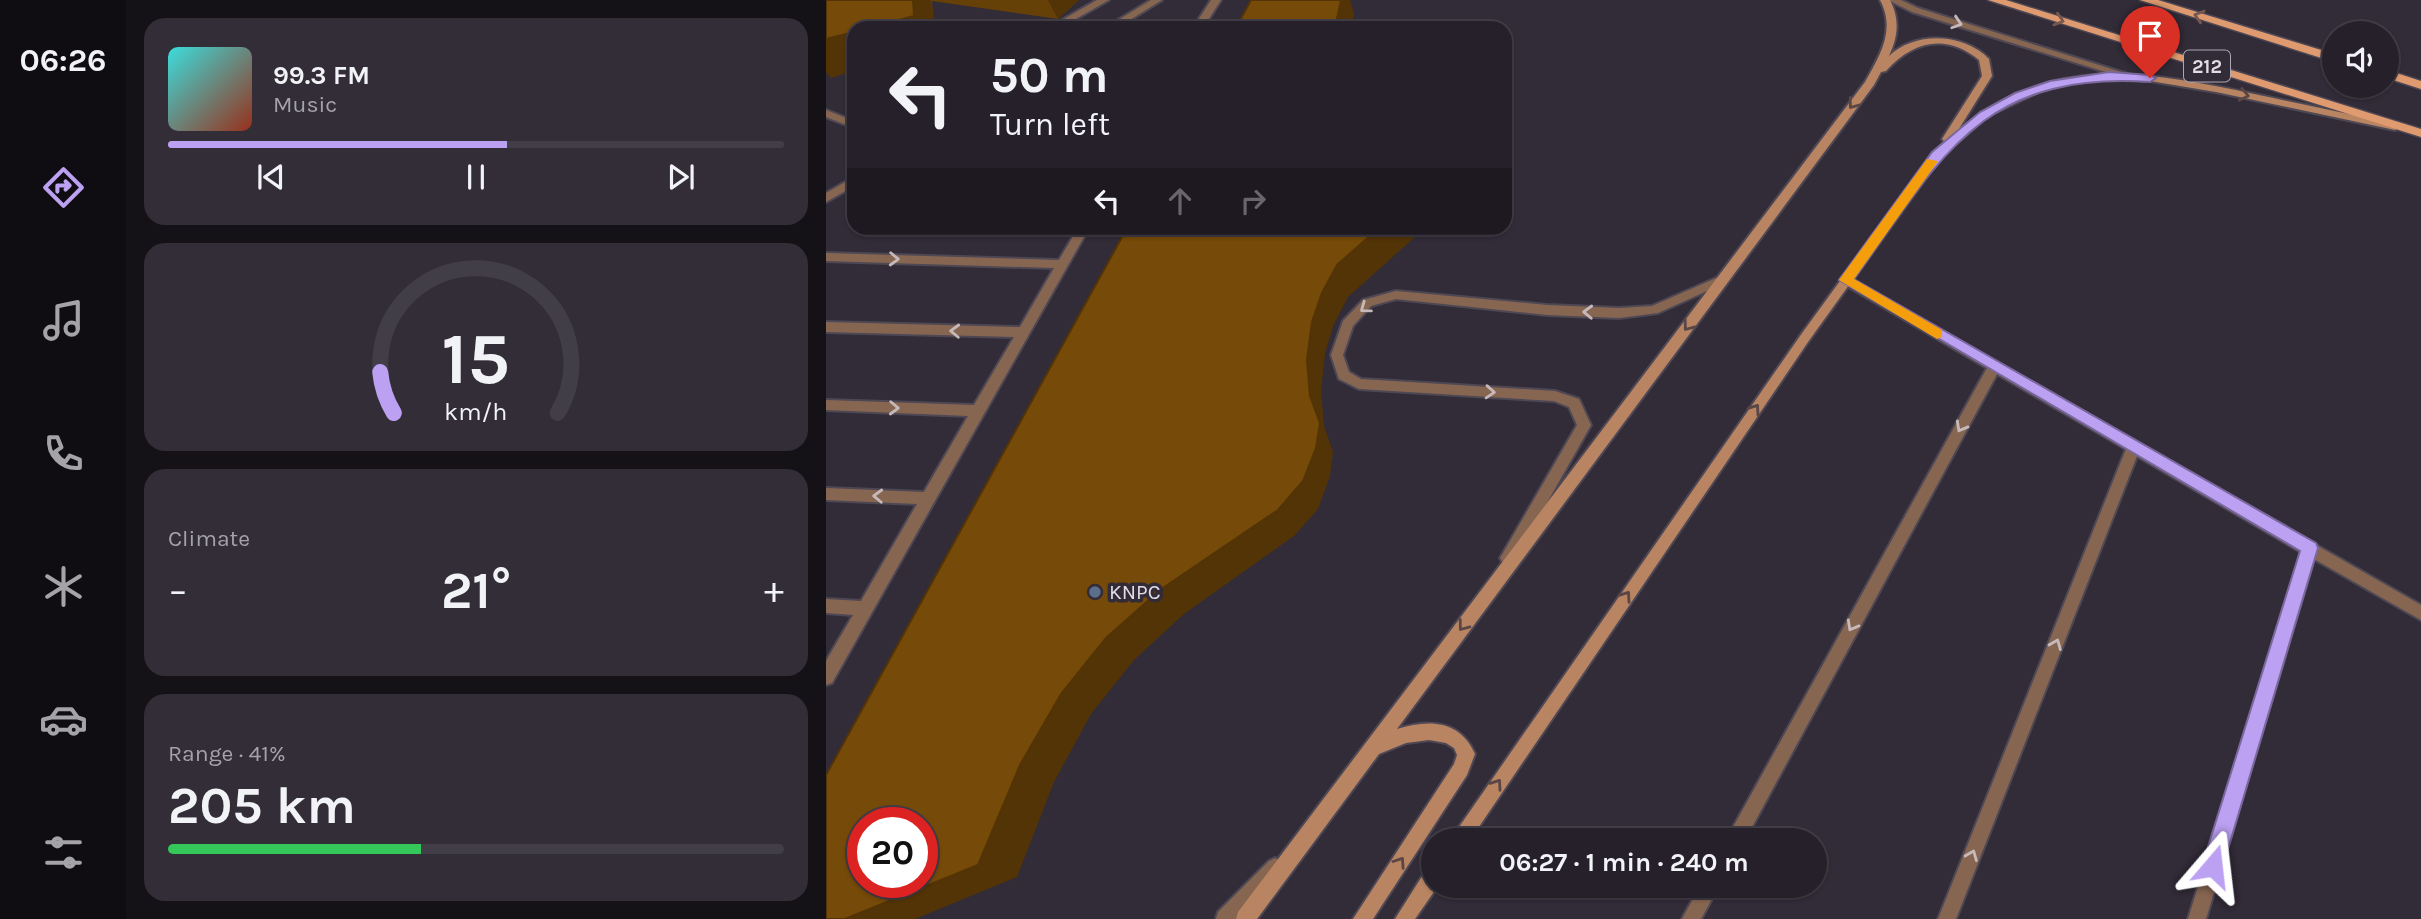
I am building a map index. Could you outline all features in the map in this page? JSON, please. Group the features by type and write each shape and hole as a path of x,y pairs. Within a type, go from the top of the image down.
{"main road":[{"path":"1870,83 1893,35 1892,12 1885,0"},
{"name":"212","path":"1994,0 2420,132"},
{"name":"212","path":"2146,0 2322,54"},
{"path":"1245,919 1870,83 1897,54 1916,43 1956,45 1984,59 1987,76 1983,85 1937,155 1846,280 1467,828"},
{"path":"1937,155 1984,114 2019,95 2072,80 2129,76 2216,89 2420,132"},
{"path":"2399,78 2421,85"},
{"path":"1362,919 1461,769 1465,754 1460,742 1437,732 1411,733 1371,749"},
{"path":"1404,919 1421,894"}],"lane":[{"path":"1066,21 1104,0"},
{"path":"1122,21 1157,0"},
{"path":"1202,21 1216,0"},
{"path":"1893,0 1915,10 2129,76"},
{"path":"826,113 847,122"},
{"path":"826,198 847,185"},
{"path":"839,190 847,191"},
{"path":"826,677 1079,235"},
{"path":"826,257 1062,264"},
{"path":"1493,586 1584,425 1574,402 1555,396 1359,384 1344,375 1336,355 1347,324 1367,303 1396,295 1547,310 1619,313 1654,310 1723,279"},
{"path":"1846,280 2421,613"},
{"path":"826,327 1023,332"},
{"path":"1742,828 1994,367"},
{"path":"826,405 979,411"},
{"path":"1947,919 2134,446"},
{"path":"826,494 929,498"},
{"path":"2197,919 2310,548"},
{"path":"826,606 865,608"},
{"path":"1225,919 1319,820"},
{"path":"1691,919 1703,898"}],"building":[{"path":"826,0 913,0 914,16 895,21 847,21 847,34 826,39"},
{"path":"1251,0 1341,0 1336,21 1240,21"},
{"name":"KNPC","path":"1123,235 1371,235 1337,265 1322,293 1312,322 1307,360 1310,396 1320,423 1316,448 1303,481 1278,510 1160,590 1106,638 1061,694 1020,765 978,865 938,881 938,807 847,807 847,898 897,898 845,919 826,919 826,775"}],"slow traffic":[{"path":"1932,161 1846,280 1937,333"}],"place":[{"name":"KNPC","path":"1095,592"}],"route":[{"path":"2150,78 2109,76 2054,83 2019,95 1984,114 1937,155 1846,280 2310,548 2213,866"}]}
